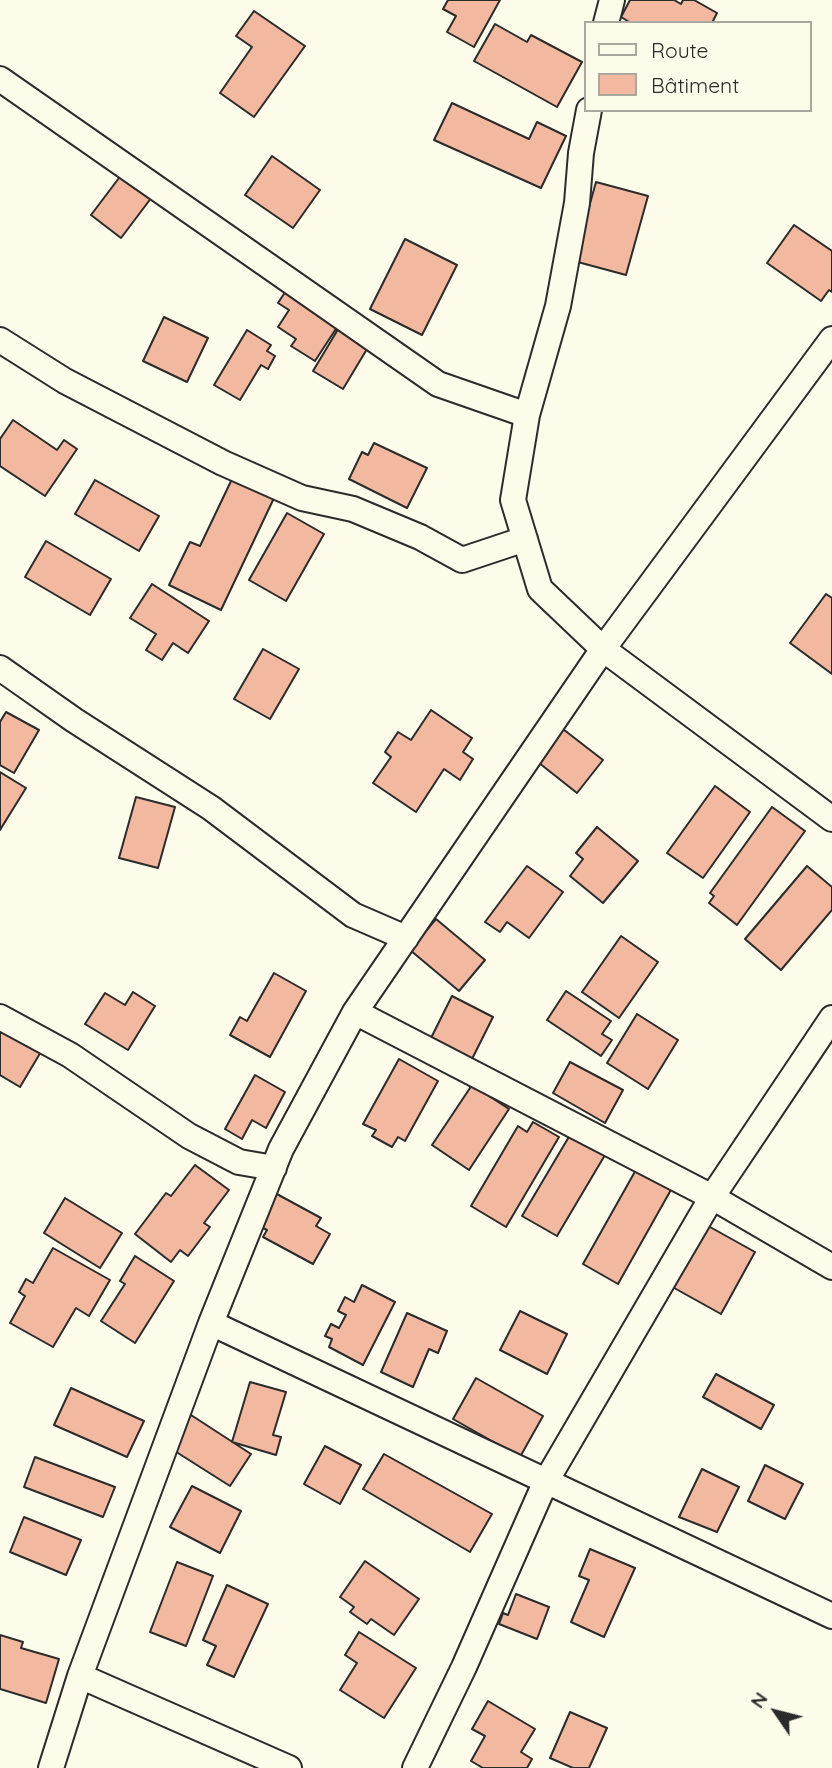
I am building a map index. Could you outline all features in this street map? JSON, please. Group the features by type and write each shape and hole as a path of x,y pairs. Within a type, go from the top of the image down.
{"street":[{"path":"607,21 612,0"},
{"path":"0,79 438,384 527,415"},
{"path":"589,112 558,306 527,415 513,500 540,589 603,649 832,819"},
{"path":"51,1768 80,1676 211,1323 274,1168 355,1012 603,649 832,339"},
{"path":"0,340 65,381 223,463 302,498 353,509 420,537 462,559 525,539"},
{"path":"2,674 211,808 353,915 405,938"},
{"path":"355,1012 712,1197 832,1266"},
{"path":"0,1017 70,1055 189,1136 239,1162 274,1168"},
{"path":"415,1768 464,1667 545,1483 712,1197 832,1018"},
{"path":"211,1323 545,1483 832,1616"},
{"path":"80,1676 289,1768"}],"building":[{"path":"448,0 500,0 474,47 447,32 456,16 443,9"},
{"path":"630,0 674,0 681,4 683,0 694,0 717,13 713,21 628,21 621,17"},
{"path":"254,11 305,46 254,117 220,93 252,47 236,36"},
{"path":"495,24 527,42 531,35 582,62 557,107 474,61"},
{"path":"452,103 529,139 537,122 566,136 541,188 434,140"},
{"path":"272,156 320,190 293,228 245,195"},
{"path":"125,170 155,193 121,238 91,215"},
{"path":"596,182 648,196 626,275 574,261"},
{"path":"794,225 832,251 832,292 829,290 821,301 767,263"},
{"path":"405,239 457,265 422,335 370,309"},
{"path":"291,283 343,318 315,361 291,346 296,339 278,327 289,310 278,303"},
{"path":"164,317 208,338 187,382 143,361"},
{"path":"340,326 370,344 343,389 313,371"},
{"path":"247,330 271,345 267,351 275,356 268,369 261,365 240,400 214,385"},
{"path":"13,420 57,450 64,440 77,449 45,496 0,466 0,439"},
{"path":"374,443 427,468 407,508 349,479 362,452 368,455"},
{"path":"232,479 274,498 221,610 169,585 190,542 200,546"},
{"path":"95,480 159,516 139,551 75,514"},
{"path":"287,513 324,534 286,601 249,580"},
{"path":"46,541 111,579 90,615 25,577"},
{"path":"152,584 209,621 188,653 173,643 162,660 146,650 156,634 130,618"},
{"path":"826,594 832,598 832,674 790,643"},
{"path":"263,649 299,669 270,719 234,699"},
{"path":"431,710 472,738 463,752 473,759 460,780 444,769 416,812 373,783 391,757 385,752 398,732 411,740"},
{"path":"6,712 39,730 14,773 0,765 0,722"},
{"path":"559,726 603,760 577,793 534,759"},
{"path":"0,772 26,788 0,830"},
{"path":"715,786 750,812 703,878 667,853"},
{"path":"136,797 175,807 158,868 119,858"},
{"path":"772,807 805,831 737,925 709,903 714,896 710,893"},
{"path":"597,827 638,861 603,903 570,876 583,859 576,853"},
{"path":"527,866 563,892 529,938 507,922 500,932 485,922"},
{"path":"807,866 832,887 832,910 781,970 745,939"},
{"path":"436,919 485,960 459,991 410,950"},
{"path":"621,936 658,962 619,1018 582,992"},
{"path":"274,973 306,991 270,1057 230,1035 240,1017 247,1021"},
{"path":"566,991 611,1021 602,1034 612,1040 601,1056 547,1020"},
{"path":"133,992 155,1006 128,1050 85,1024 105,993 125,1005"},
{"path":"452,996 493,1017 470,1063 429,1042"},
{"path":"637,1014 678,1040 648,1089 607,1063"},
{"path":"7,1023 45,1045 20,1087 0,1075 0,1034"},
{"path":"399,1059 438,1081 405,1141 398,1137 392,1147 372,1136 376,1130 363,1124"},
{"path":"570,1062 623,1090 605,1123 553,1093"},
{"path":"255,1075 285,1092 266,1128 252,1120 242,1139 225,1129"},
{"path":"472,1085 509,1109 469,1170 432,1145"},
{"path":"533,1122 559,1137 506,1227 471,1206 518,1126 527,1132"},
{"path":"570,1135 605,1155 557,1236 522,1216"},
{"path":"195,1165 229,1190 204,1223 210,1227 188,1256 180,1250 171,1262 135,1234 166,1193 171,1196"},
{"path":"637,1168 672,1188 618,1284 583,1264"},
{"path":"275,1193 321,1218 316,1226 330,1234 313,1264 263,1237 267,1230 257,1225"},
{"path":"65,1198 122,1233 100,1268 44,1233"},
{"path":"701,1222 755,1252 721,1314 667,1284"},
{"path":"53,1248 110,1280 89,1316 76,1308 53,1347 10,1323 25,1296 19,1292 26,1279 33,1283"},
{"path":"135,1256 174,1281 135,1343 101,1321 125,1284 120,1281"},
{"path":"362,1285 395,1302 363,1365 329,1347 332,1339 325,1336 331,1324 339,1328 346,1315 338,1311 345,1297 354,1302"},
{"path":"520,1311 567,1334 547,1374 500,1350"},
{"path":"407,1313 447,1331 438,1353 429,1349 413,1387 381,1372"},
{"path":"716,1374 774,1405 761,1429 703,1397"},
{"path":"476,1378 543,1416 520,1457 453,1419"},
{"path":"250,1382 286,1392 273,1435 281,1437 276,1455 232,1442"},
{"path":"71,1388 144,1421 127,1457 54,1425"},
{"path":"191,1415 251,1454 230,1486 170,1448"},
{"path":"325,1446 361,1465 340,1504 304,1484"},
{"path":"384,1454 492,1514 470,1552 363,1489"},
{"path":"35,1457 115,1487 103,1517 24,1487"},
{"path":"765,1465 803,1484 785,1519 748,1501"},
{"path":"702,1469 739,1487 717,1532 679,1517"},
{"path":"192,1486 241,1511 220,1553 170,1527"},
{"path":"24,1517 81,1540 66,1575 10,1552"},
{"path":"590,1549 635,1568 604,1637 571,1622 589,1580 579,1576"},
{"path":"365,1561 419,1599 394,1635 371,1619 367,1624 350,1612 354,1607 340,1597"},
{"path":"177,1562 213,1576 186,1646 150,1632"},
{"path":"227,1585 268,1604 234,1677 207,1665 216,1646 203,1640"},
{"path":"516,1594 549,1607 537,1639 499,1624 503,1613 508,1615"},
{"path":"359,1632 416,1668 384,1718 340,1690 357,1663 345,1655"},
{"path":"0,1635 23,1642 21,1648 59,1659 46,1703 0,1689"},
{"path":"488,1701 535,1729 521,1752 532,1759 527,1768 483,1768 471,1761 485,1736 472,1729"},
{"path":"570,1712 607,1728 589,1768 573,1768 550,1758"}]}
